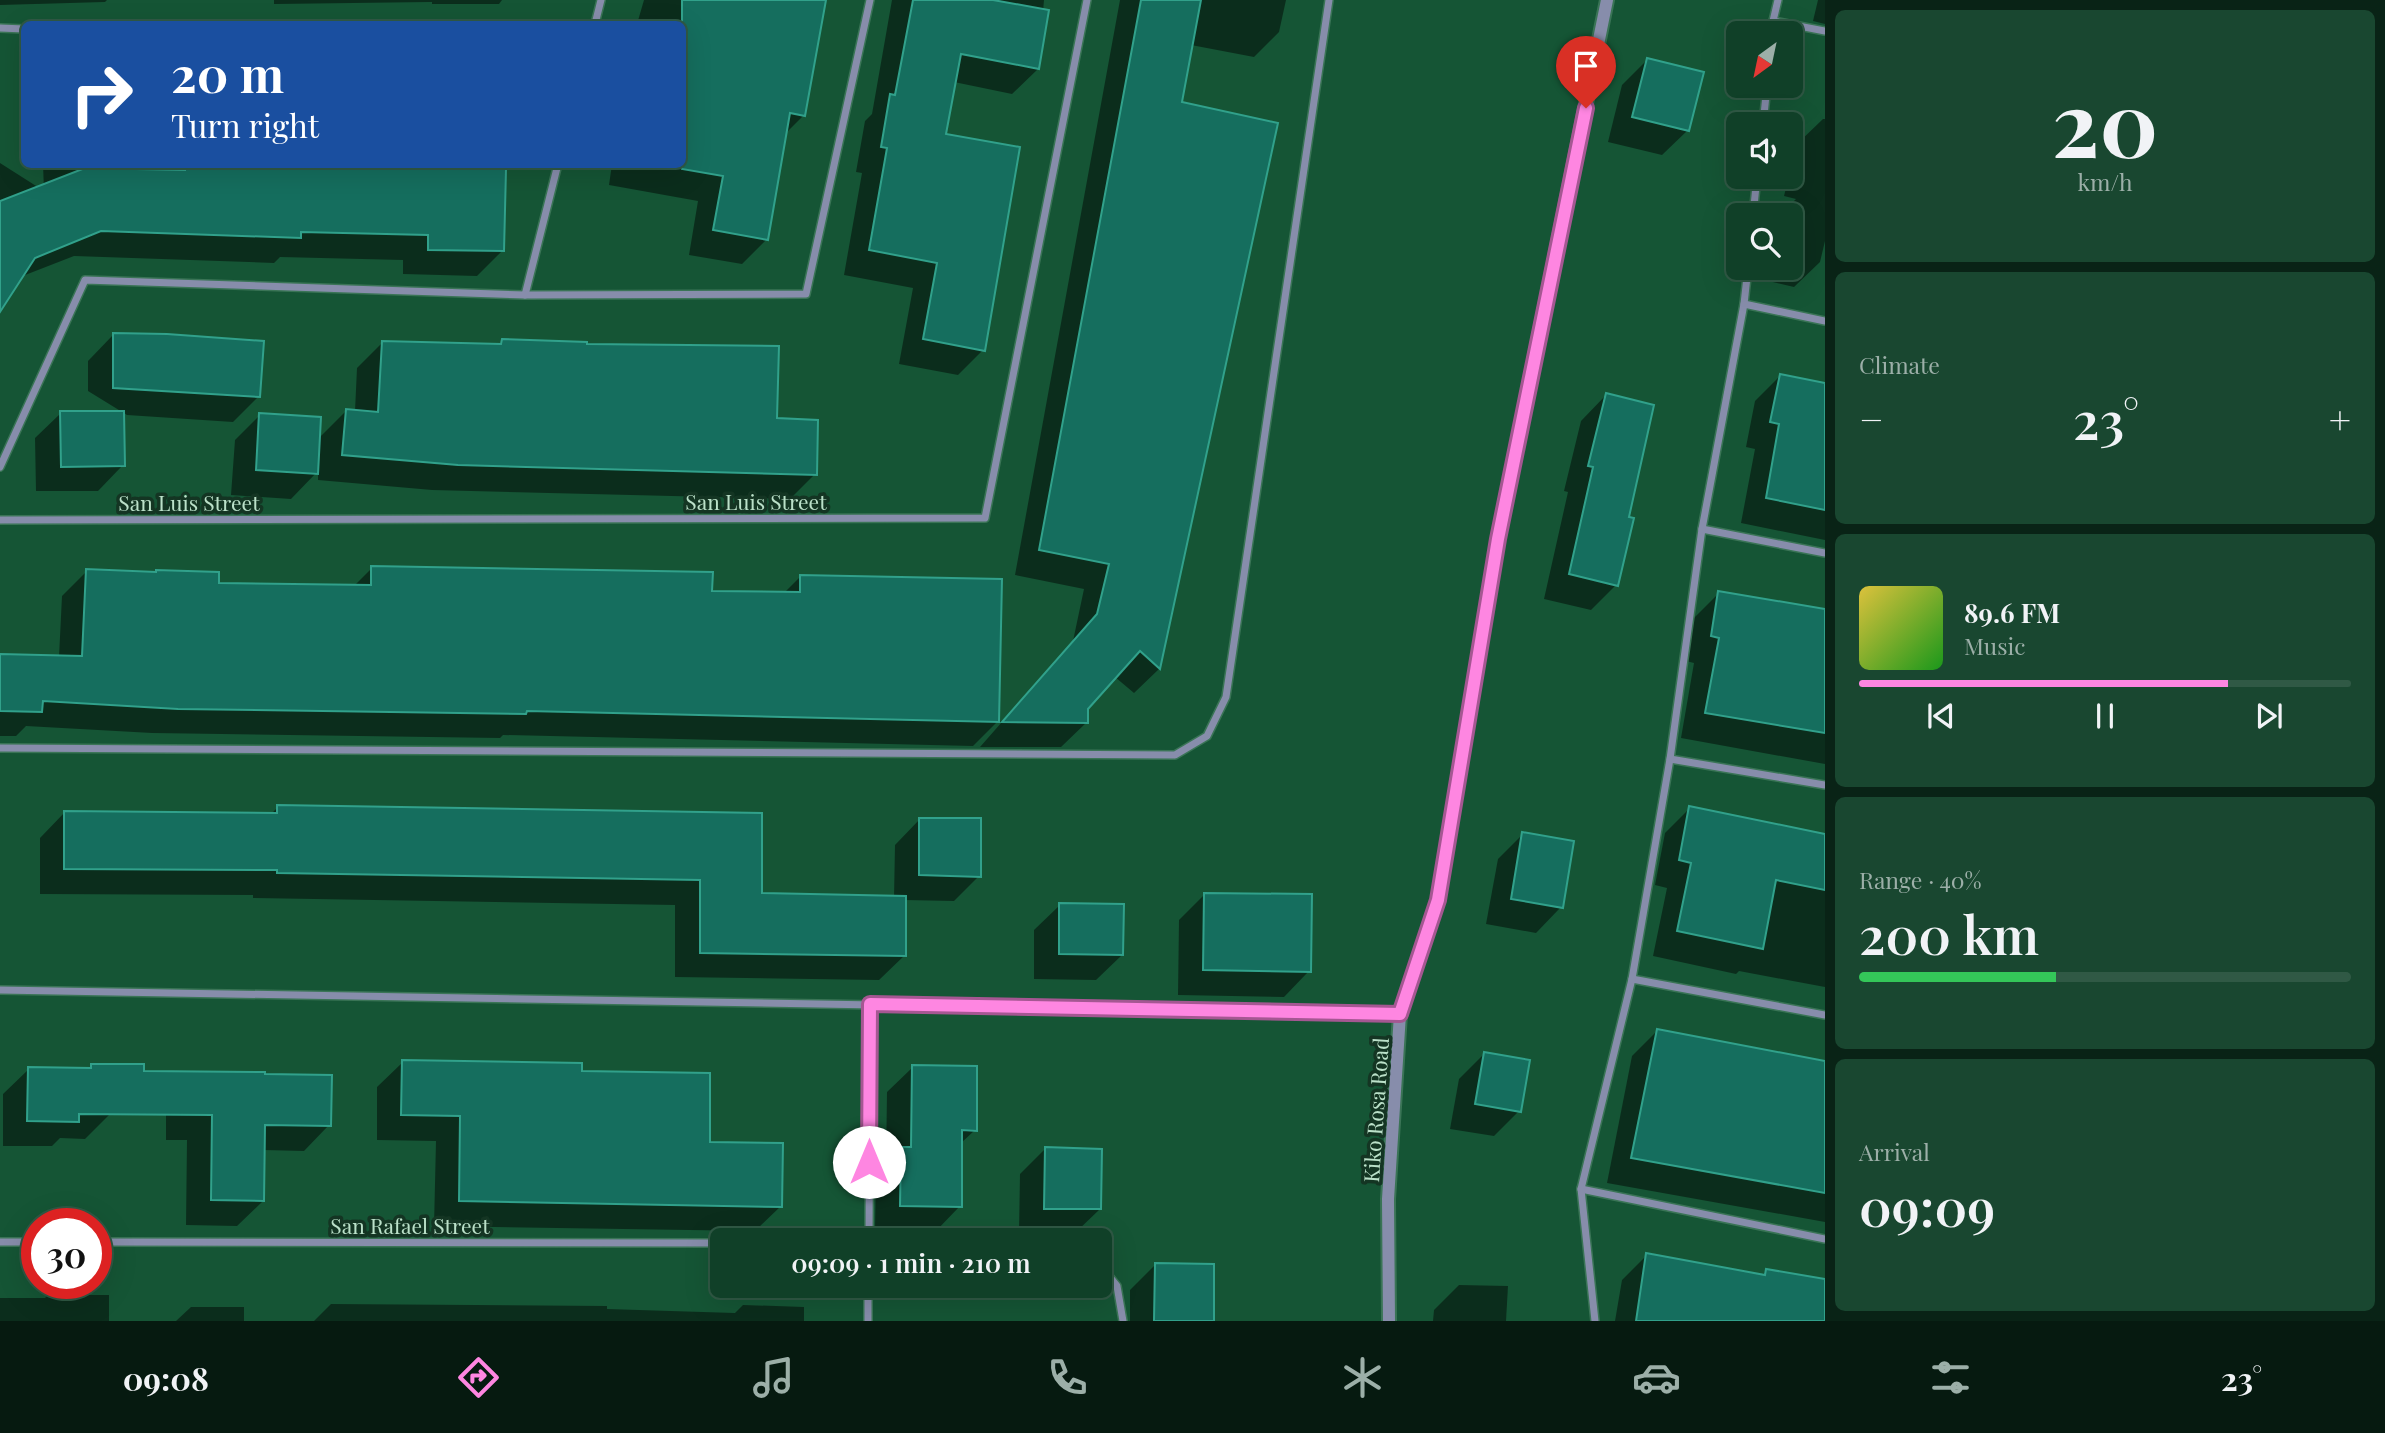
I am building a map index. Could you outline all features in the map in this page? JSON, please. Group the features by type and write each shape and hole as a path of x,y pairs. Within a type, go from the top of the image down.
{"street":[{"path":"595,21 601,0"},
{"path":"0,467 85,280 525,295 806,295 870,0"},
{"name":"San Luis Street","path":"0,520 985,518 1087,0"},
{"path":"0,748 1175,755 1207,736 1226,697 1329,0"},
{"name":"Kiko Rosa Road","path":"1390,1321 1388,1199 1400,1014 1438,900 1498,539 1607,0"},
{"path":"1773,21 1778,0"},
{"path":"1803,27 1825,32"},
{"path":"0,28 21,29"},
{"path":"525,295 557,168"},
{"path":"1595,1321 1581,1189 1632,979 1670,759 1702,529 1747,280"},
{"path":"1744,304 1825,321"},
{"path":"1702,529 1825,553"},
{"path":"1670,759 1825,785"},
{"path":"1632,979 1825,1016"},
{"path":"0,990 1400,1014"},
{"path":"869,1228 870,1004"},
{"path":"1581,1189 1825,1239"},
{"path":"0,1242 21,1242"},
{"name":"San Rafael Street","path":"112,1242 710,1244"},
{"path":"1112,1280 1117,1286 1123,1321"},
{"path":"868,1298 868,1321"}],"building":[{"path":"682,0 826,0 805,116 790,113 768,240 713,230 723,176 682,169 686,168 686,21 682,21"},
{"path":"913,0 993,0 1049,10 1039,69 961,54 946,134 1020,147 985,351 923,339 937,263 869,250 887,148 881,147 890,94 895,95"},
{"path":"1141,0 1201,0 1182,102 1278,123 1160,669 1140,651 1088,709 1088,723 1002,722 1097,614 1109,564 1039,550"},
{"path":"1647,58 1704,72 1689,131 1632,117"},
{"path":"85,168 506,169 504,251 428,250 428,235 301,232 301,238 101,231 35,258 0,312 0,201"},
{"path":"113,333 264,341 260,397 113,388"},
{"path":"502,339 587,344 779,346 777,418 818,420 817,475 458,465 342,455 346,409 378,412 382,341 501,344"},
{"path":"1780,374 1825,383 1825,510 1766,498 1779,424 1770,422"},
{"path":"1606,393 1654,405 1629,517 1634,518 1618,586 1569,574 1593,467 1588,466"},
{"path":"60,411 124,411 125,466 61,467"},
{"path":"259,413 321,417 318,474 256,470"},
{"path":"371,566 713,572 712,591 800,592 800,575 1002,579 999,722 527,711 526,714 178,709 43,701 42,712 0,711 0,654 82,656 86,569 219,572 219,583 371,585"},
{"path":"1718,591 1825,609 1825,733 1705,713 1719,638 1711,636"},
{"path":"277,805 762,813 762,893 906,896 906,956 700,953 700,880 277,873 277,870 64,869 64,811 277,813"},
{"path":"1689,806 1825,834 1825,890 1776,880 1763,949 1677,931 1691,863 1679,860"},
{"path":"919,818 981,818 981,877 919,875"},
{"path":"1522,832 1574,841 1563,908 1511,899"},
{"path":"1204,893 1312,894 1311,972 1203,970"},
{"path":"1059,903 1124,904 1123,955 1059,954"},
{"path":"1657,1029 1825,1061 1825,1193 1631,1158"},
{"path":"1484,1052 1530,1060 1521,1112 1475,1104"},
{"path":"402,1060 582,1063 582,1071 710,1073 710,1142 783,1143 782,1207 459,1201 460,1116 401,1115"},
{"path":"91,1064 144,1064 144,1071 332,1075 331,1126 265,1125 264,1201 211,1200 212,1115 79,1114 79,1122 27,1121 28,1067 91,1068"},
{"path":"912,1065 977,1066 977,1131 962,1130 962,1207 900,1206 901,1147 911,1147"},
{"path":"1045,1147 1102,1149 1101,1209 1044,1209"},
{"path":"1646,1253 1765,1275 1766,1269 1825,1279 1825,1321 1636,1321"},
{"path":"1155,1263 1214,1264 1214,1321 1154,1321"}],"route":[{"path":"869,1162 870,1004 1400,1014 1438,900 1498,539 1586,108"}]}
